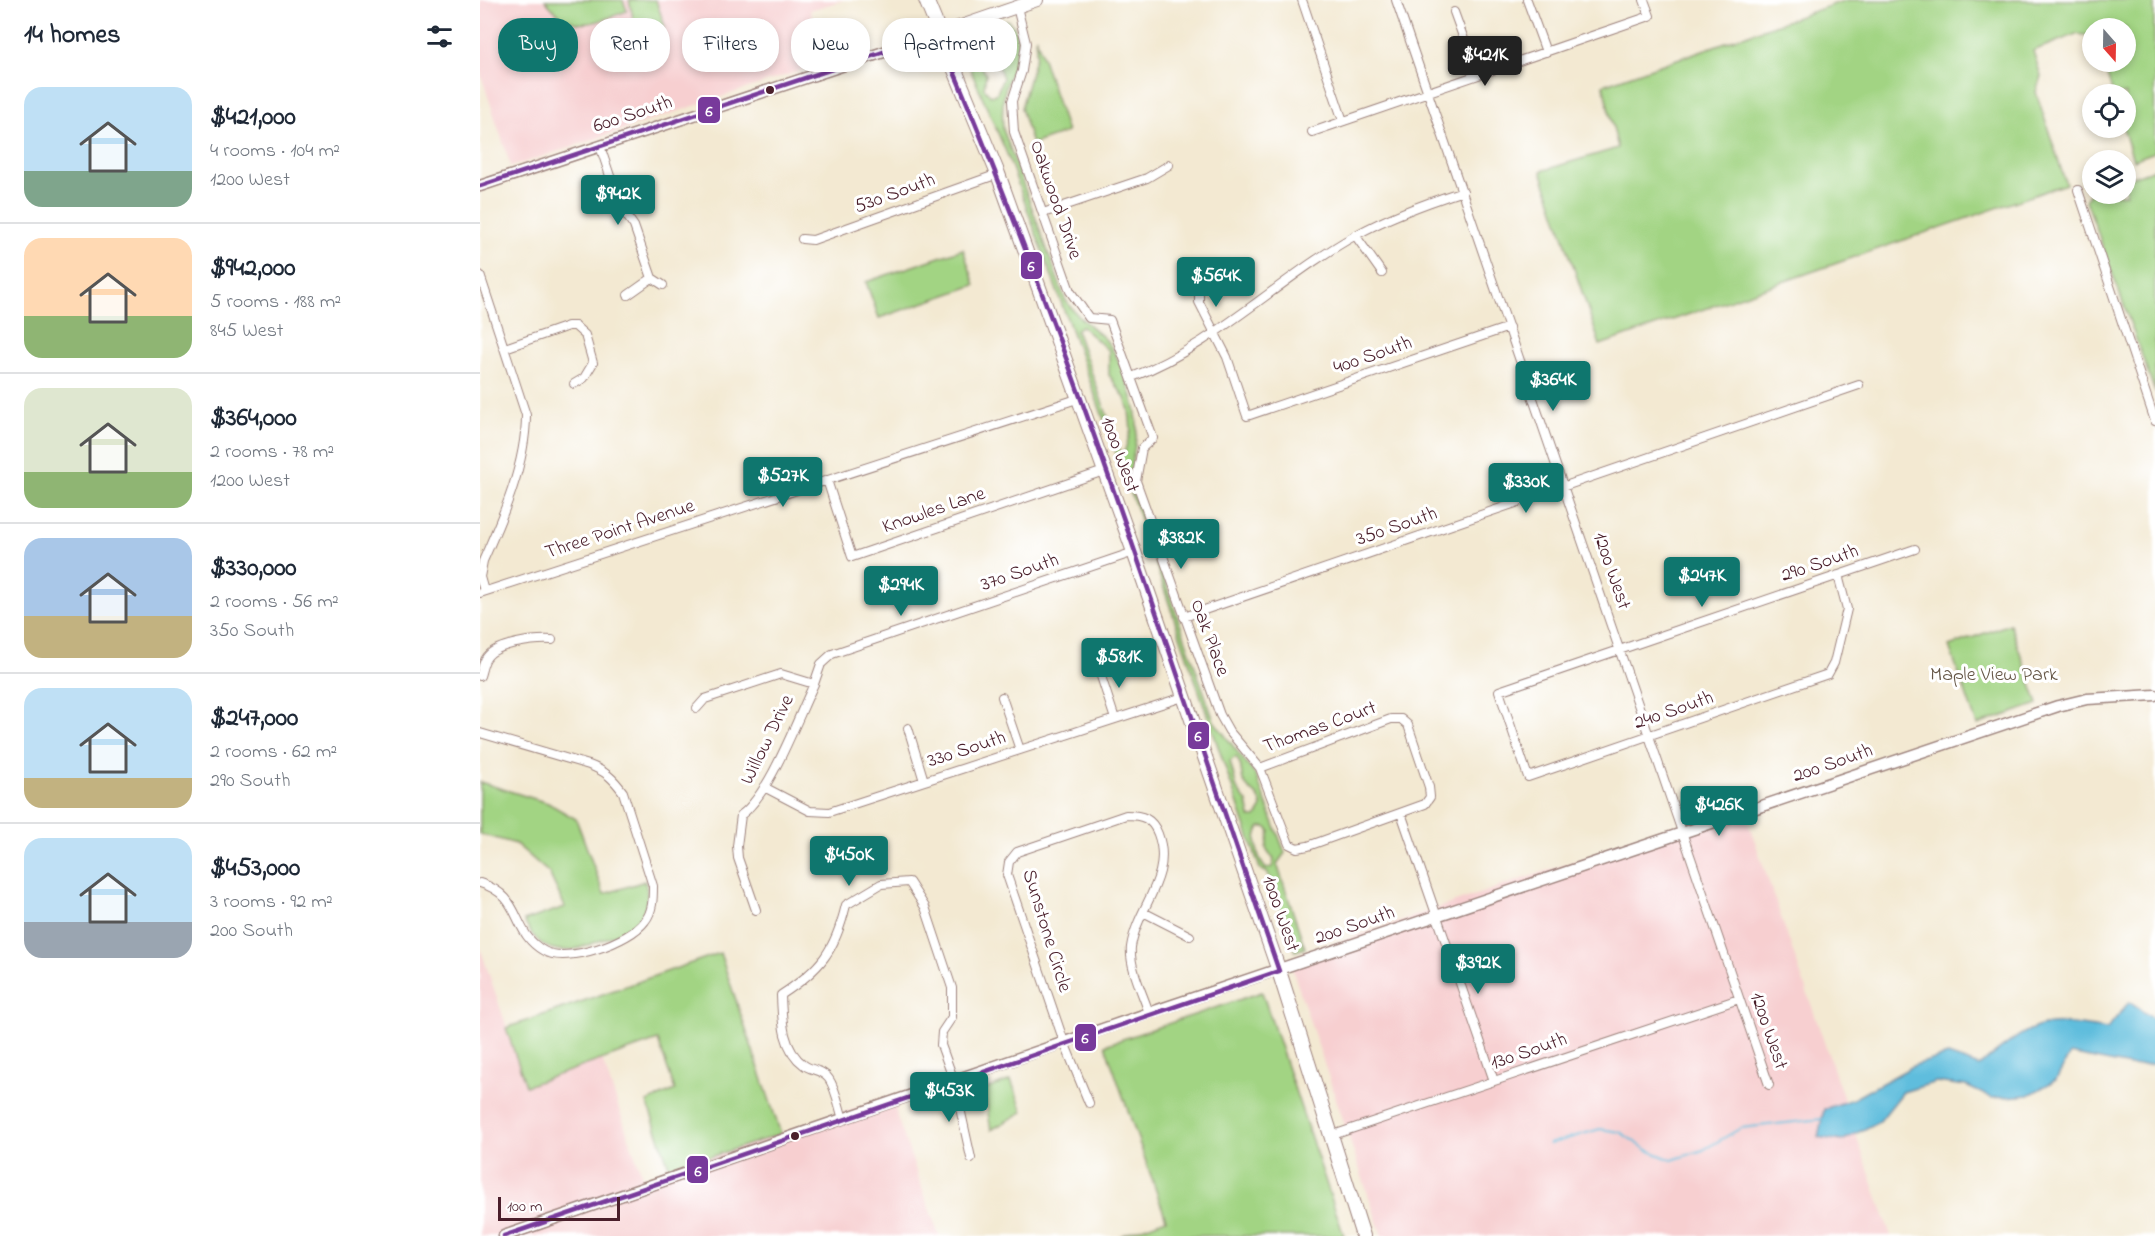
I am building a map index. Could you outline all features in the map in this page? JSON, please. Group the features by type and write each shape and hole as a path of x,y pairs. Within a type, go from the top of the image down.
{"main road":[{"name":"1000 West","path":"926,0 933,18"},
{"name":"600 South","path":"985,18 1037,0"},
{"name":"1000 West","path":"955,72 998,174 1077,399 1134,552 1279,971 1363,1236"}],"street":[{"path":"1302,0 1343,121"},
{"name":"1200 West","path":"1396,0 1651,736 1769,1085"},
{"path":"1527,0 1546,52"},
{"path":"1312,132 1650,16 1644,0"},
{"name":"Oakwood Drive","path":"1017,7 1026,43 1022,71 1014,93 1011,117 1070,291 1089,318 1110,320 1132,377"},
{"path":"1454,12 1477,75"},
{"name":"600 South","path":"480,186 882,53"},
{"path":"600,146 620,206 634,226 652,278 663,285"},
{"path":"1043,213 1147,178 1168,165"},
{"name":"530 South","path":"802,239 813,240 998,174"},
{"path":"2078,190 2155,421"},
{"path":"1132,377 1180,356 1355,236 1402,212 1463,191"},
{"path":"1355,236 1382,273"},
{"path":"480,275 526,415 526,438 518,468 483,561 480,577 482,592"},
{"path":"628,295 652,278"},
{"path":"1198,288 1199,302 1214,333"},
{"path":"505,348 568,326 582,329 591,353 592,363 590,371 574,384"},
{"name":"400 South","path":"1214,333 1227,357 1247,416 1509,327"},
{"name":"Oak Place","path":"1132,377 1154,438 1142,448 1136,481 1220,715 1229,731 1260,768"},
{"name":"350 South","path":"1184,617 1859,385"},
{"name":"Three Point Avenue","path":"482,592 1077,399"},
{"name":"Knowles Lane","path":"827,480 852,556 1104,471"},
{"name":"290 South","path":"1528,777 1498,691 1914,549"},
{"name":"370 South","path":"814,684 821,664 832,654 1134,552"},
{"name":"240 South","path":"1528,777 1828,674 1834,663 1846,609 1838,575"},
{"path":"480,676 488,655 494,651 533,638 552,640"},
{"path":"1098,668 1115,719"},
{"path":"697,708 705,699 781,674 814,684"},
{"name":"Willow Drive","path":"756,910 738,858 737,846 741,814 753,806 764,787 814,684"},
{"name":"200 South","path":"504,1236 1149,1013 1279,971 2058,706 2087,699 2155,695"},
{"path":"1002,697 1020,750"},
{"name":"330 South","path":"764,787 810,811 820,813 1183,697"},
{"name":"Thomas Court","path":"1391,719 1401,719 1408,725 1430,797 1425,804 1401,813 1297,848 1289,844 1260,768 1391,719"},
{"path":"908,728 924,781"},
{"path":"480,733 589,765 613,778 623,792 653,886 653,898 645,922 626,938 582,953 564,956 546,953 532,943 523,931 511,902 501,892 480,883"},
{"path":"1401,813 1494,1081"},
{"name":"Sunstone Circle","path":"1064,1042 1007,875 1009,862 1017,852 1126,815 1141,815 1153,823 1162,852 1161,871 1135,932 1131,949 1149,1013"},
{"path":"843,1119 829,1079 820,1071 804,1066 789,1045 782,1027 781,995 815,971 830,954 840,930 846,905 881,884 909,882 925,907 952,988 952,1017 942,1032 941,1045 954,1081 971,1158"},
{"path":"1145,913 1190,936"},
{"name":"130 South","path":"1330,1136 1739,999"},
{"path":"1064,1042 1089,1103"}],"shaded area":[{"path":"480,0 844,0 810,10 812,18 791,18 791,72 796,72 511,167 480,72"},
{"path":"1742,804 1891,1236 1382,1236 1289,959"},
{"path":"480,947 526,1085 602,1059 643,1179 894,1096 897,1117 939,1236 480,1236"}],"green space":[{"path":"545,0 623,0 627,11 608,18 590,18 590,22 583,24 578,23 578,18 564,18"},
{"path":"629,0 656,0 662,18 633,18"},
{"path":"1846,0 2154,0 2155,152 2136,159 2136,150 2130,150 2126,138 2136,138 2136,84 2110,84 2106,72 2136,72 2136,18 2082,18 2082,35 2076,34 2033,51 2041,76 2036,92 2066,184 1600,345 1541,171 1618,148 1603,85"},
{"path":"1036,37 1067,132 1032,144 1021,108 1036,55"},
{"path":"972,72 985,72 984,88 991,96 997,93 1003,78 1001,72 1011,72 1004,97 1003,129 1065,299 1078,315 1104,338 1119,363 1128,385 1137,424 1132,461 1134,492 1214,721 1256,776 1285,853 1277,864 1305,948 1295,951 1268,873 1260,869 1138,513 1007,154","holes":["1081,326 1109,351 1109,375 1125,398 1131,430 1124,453 1120,451 1076,330","1236,757 1245,784 1261,802 1262,807 1256,817 1250,817 1247,802 1237,789 1230,761","1260,827 1266,827 1270,831 1266,848 1274,860 1272,867 1266,869 1257,849 1256,837"]},
{"path":"2155,169 2155,392 2087,204 2136,204 2136,176"},
{"path":"963,249 975,285 879,318 866,282"},
{"name":"Maple View Park","path":"2010,624 2038,704 1977,725 1949,646"},
{"path":"480,782 548,803 576,819 604,894 645,881 646,906 641,916 626,930 579,948 558,950 539,942 524,921 565,907 549,873 516,844 480,834"},
{"path":"720,953 781,1134 670,1170 647,1102 675,1090 658,1040 526,1086 506,1028"},
{"path":"1262,992 1344,1236 1120,1236 1166,1219 1105,1045"},
{"path":"1011,1080 1023,1112 991,1130 984,1090"}],"water":[{"path":"2129,1002 2155,1020 2155,1064 2130,1066 2070,1054 2056,1080 2029,1095 1992,1098 1966,1086 1936,1082 1903,1092 1880,1121 1842,1141 1818,1137 1824,1109 1853,1099 1915,1065 1948,1055 1979,1066 2025,1032 2051,1024 2084,1025 2107,1029"}],"waterway":[{"path":"1549,1144 1600,1129 1620,1132 1647,1150 1672,1160 1703,1150 1741,1128 1822,1119"}],"transit line":[{"name":"6","path":"480,186 882,53"},
{"name":"6","path":"954,72 986,149 1075,382 1279,971"},
{"name":"6","path":"504,1236 1279,971"}]}
